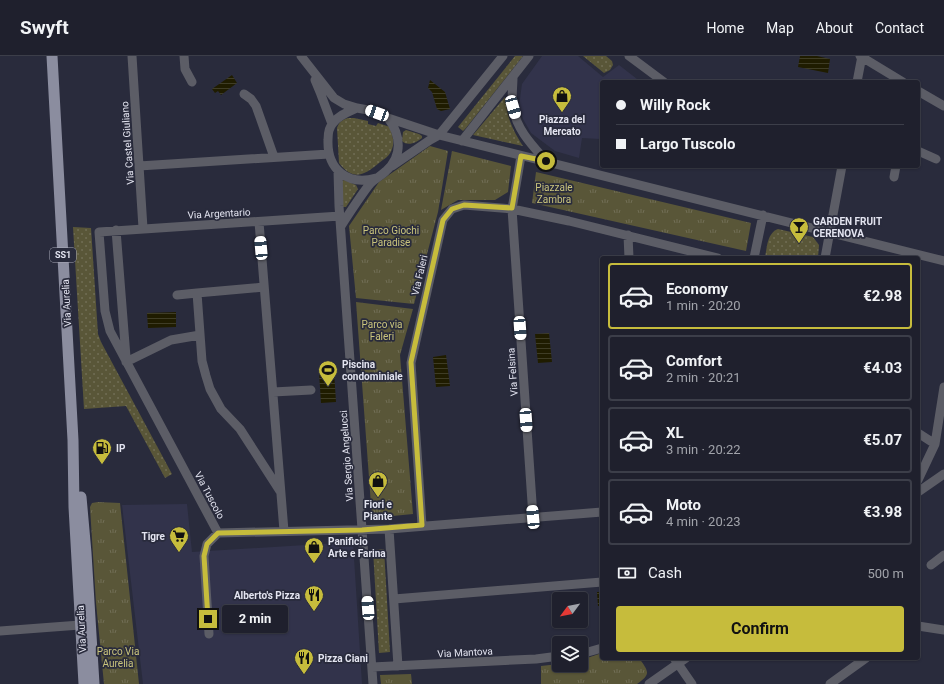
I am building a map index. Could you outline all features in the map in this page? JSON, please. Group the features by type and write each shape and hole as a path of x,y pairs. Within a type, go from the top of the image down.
{"main road":[{"name":"Via Aurelia","path":"52,56 74,455 74,502 84,681"},
{"name":"Via Aurelia","path":"74,455 83,520 94,684"}],"street":[{"name":"Via Castel Giuliano","path":"132,56 143,228"},
{"path":"184,56 185,69 192,82"},
{"path":"301,56 334,98 344,104 368,110 440,135 944,261"},
{"path":"341,226 370,183 392,166 430,140 440,135 503,56"},
{"path":"462,141 529,56"},
{"path":"629,56 661,80"},
{"path":"857,80 861,56 900,80"},
{"path":"307,64 320,92 332,124"},
{"path":"513,77 513,107 518,125 525,137 546,161"},
{"path":"920,92 944,106"},
{"path":"244,94 251,99 256,106 274,158"},
{"path":"356,108 340,116 332,124 328,132 331,163 338,171 347,177 357,180 368,180 378,177"},
{"path":"388,118 398,136 398,152 392,166"},
{"path":"920,152 936,159"},
{"path":"139,166 329,154"},
{"name":"Via Felsina","path":"521,156 512,208 533,517"},
{"path":"825,256 842,168"},
{"path":"894,176 896,168"},
{"name":"Via Sergio Angelucci","path":"338,171 373,684"},
{"name":"Via Faleri","path":"422,525 411,362 443,220 452,209 464,205 512,208 710,256"},
{"path":"754,256 763,215"},
{"name":"Via Argentario","path":"99,232 340,216"},
{"path":"259,222 284,531"},
{"name":"Via Tuscolo","path":"116,230 126,362"},
{"name":"Via Tuscolo","path":"99,232 106,316 110,331 218,533 389,529 422,525 600,512"},
{"path":"628,235 629,256"},
{"path":"177,295 264,287"},
{"path":"197,293 204,371 210,389 218,405 226,416 240,429 281,493"},
{"path":"126,362 171,340 200,335"},
{"path":"920,476 935,444 944,387"},
{"path":"273,392 311,390"},
{"path":"920,434 935,444"},
{"path":"920,491 942,477"},
{"path":"389,529 398,666"},
{"path":"209,634 204,556 207,544 218,533"},
{"path":"931,565 944,555"},
{"path":"394,599 600,582"},
{"path":"0,631 80,625"},
{"path":"920,626 944,630"},
{"path":"588,652 600,649"},
{"name":"Via Mantova","path":"372,667 552,657"},
{"path":"830,684 840,681 864,660"},
{"path":"649,684 676,661 692,684"}],"shaded area":[{"name":"Piazza del Mercato","path":"542,56 578,56 603,77 619,65 637,79 600,80 600,139 582,138 579,158 555,151 531,133 523,119 519,106 522,84"},
{"path":"800,56 817,56 830,59 828,73 798,67"},
{"path":"232,75 237,83 221,95 218,91 215,93 212,89"},
{"path":"430,80 445,92 450,109 441,111 437,109 432,92 428,88"},
{"path":"176,312 176,327 148,328 147,313"},
{"path":"549,333 552,362 538,363 535,334"},
{"path":"446,355 450,386 436,387 433,357"},
{"name":"Piscina condominiale","path":"334,371 336,402 321,403 319,372"},
{"path":"187,504 192,552 353,542 362,684 143,684 122,505"},
{"path":"597,592 600,592 600,606 598,606"}],"green space":[{"path":"515,56 523,56 463,131 458,127"},
{"path":"583,56 606,56 612,61 613,65 610,70 604,73"},
{"path":"505,97 511,123 523,146 473,135"},
{"path":"348,118 368,121 368,124 376,126 378,123 390,127 393,138 393,146 385,159 369,171 359,175 349,173 339,163 337,128 341,122"},
{"path":"406,130 419,134 422,138 410,144 404,143 402,141 403,132"},
{"name":"Parco Giochi Paradise","path":"430,146 448,151 438,212 414,304 356,298 349,226 379,182"},
{"path":"452,151 511,166 508,192 495,200 458,200 441,210"},
{"name":"Piazzale Zambra","path":"536,172 751,223 746,251 532,203"},
{"path":"344,180 356,185 358,189 346,207 343,207 342,181"},
{"path":"73,227 91,228 98,334 172,474 165,478 126,406 84,409"},
{"path":"778,229 813,237 819,245 818,256 765,256 767,245 774,231"},
{"name":"Parco via Faleri","path":"356,302 413,309 400,355 413,514 372,518"},
{"name":"Parco Via Aurelia","path":"92,503 120,503 139,684 104,684 96,603 90,507"},
{"path":"384,549 390,652 379,653 373,550"},
{"path":"600,654 600,660 640,660 646,669 647,675 637,684 541,684 541,666 552,665 552,672 588,672 588,658"},
{"path":"411,674 412,684 381,684 380,675"}],"place":[{"name":"Piazza del Mercato","path":"562,113"},
{"name":"GARDEN FRUIT CERENOVA","path":"799,244"},
{"name":"Piscina condominiale","path":"328,387"},
{"name":"IP","path":"102,465"},
{"name":"Fiori e Piante","path":"378,498"},
{"name":"Tigre","path":"179,553"},
{"name":"Panificio Arte e Farina","path":"314,564"},
{"name":"Alberto's Pizza","path":"314,612"},
{"name":"Pizza Ciani","path":"304,675"}],"route":[{"path":"208,619 204,556 207,544 218,533 389,529 422,525 411,362 443,220 452,209 464,205 512,208 521,156 546,161"}]}
